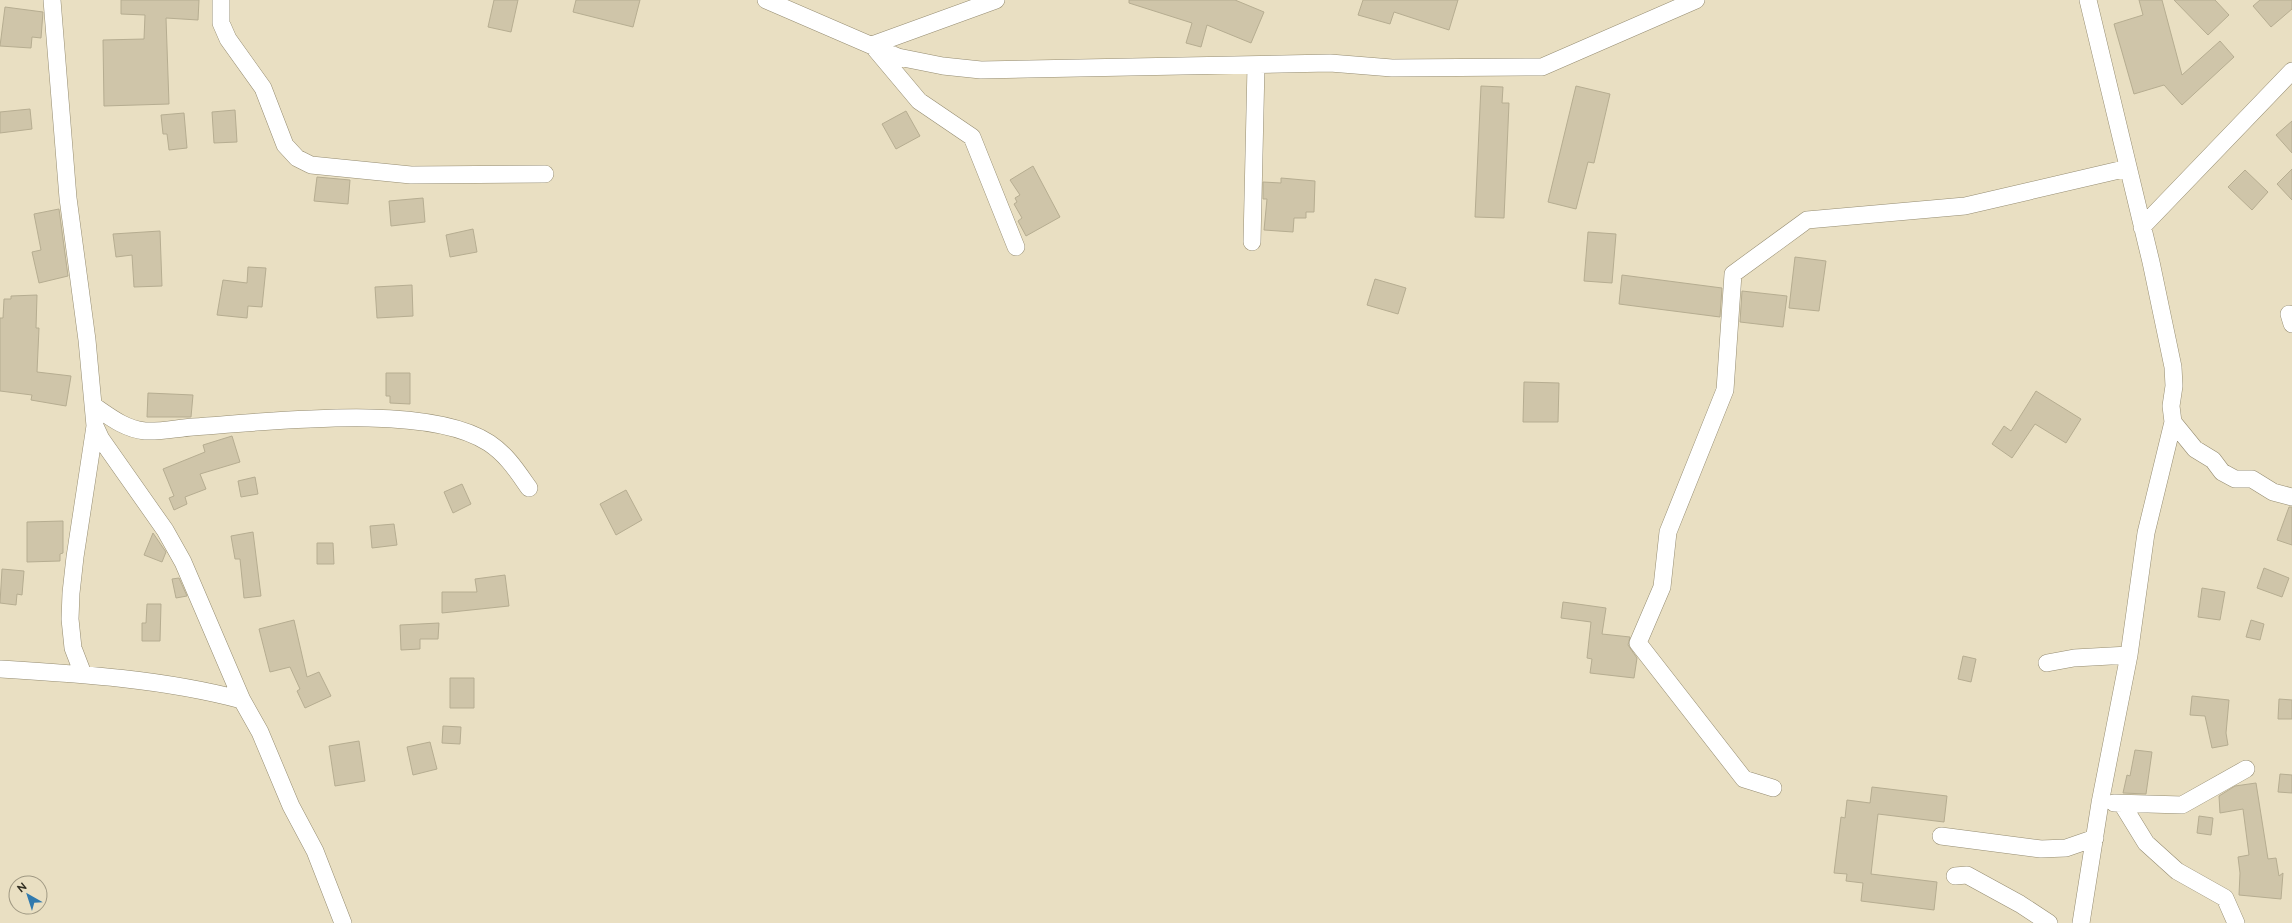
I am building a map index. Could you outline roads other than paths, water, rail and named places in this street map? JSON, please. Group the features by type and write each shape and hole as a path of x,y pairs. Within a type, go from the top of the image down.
{"street":[{"path":"52,0 68,198 94,406 95,426 71,593 70,619 73,648 83,674"},
{"path":"221,0 221,23 228,39 262,88 285,145 297,158 311,165 411,175 545,174"},
{"path":"766,0 898,57 943,66 981,70 1256,66 1330,63 1392,68 1542,67 1696,0"},
{"path":"872,45 996,0"},
{"path":"2081,923 2100,803 2129,656 2146,533 2173,422 2170,406 2174,386 2172,367 2142,227 2088,0"},
{"path":"872,45 920,101 972,137 1016,247"},
{"path":"1252,242 1256,66"},
{"path":"2142,227 2292,71"},
{"path":"1773,788 1744,779 1638,643 1662,587 1668,532 1725,390 1733,274 1806,220 1965,206 2128,168"},
{"path":"94,406 120,424 145,431 294,420 383,418 432,423 464,431 489,443 511,461 529,488"},
{"path":"2173,422 2195,449 2213,460 2222,472 2235,479 2252,479 2274,492 2292,497"},
{"path":"95,426 101,439 165,530 183,562 242,700 260,732 291,806 315,851 343,923"},
{"path":"2048,663 2074,658 2129,656"},
{"path":"0,669 83,674 204,690 242,700"},
{"path":"2100,803 2182,805 2246,769"},
{"path":"2122,804 2146,843 2177,871 2225,898 2236,923"},
{"path":"1941,836 2041,849 2066,848 2095,838"},
{"path":"1955,876 1967,875 2020,904 2049,923"}]}
